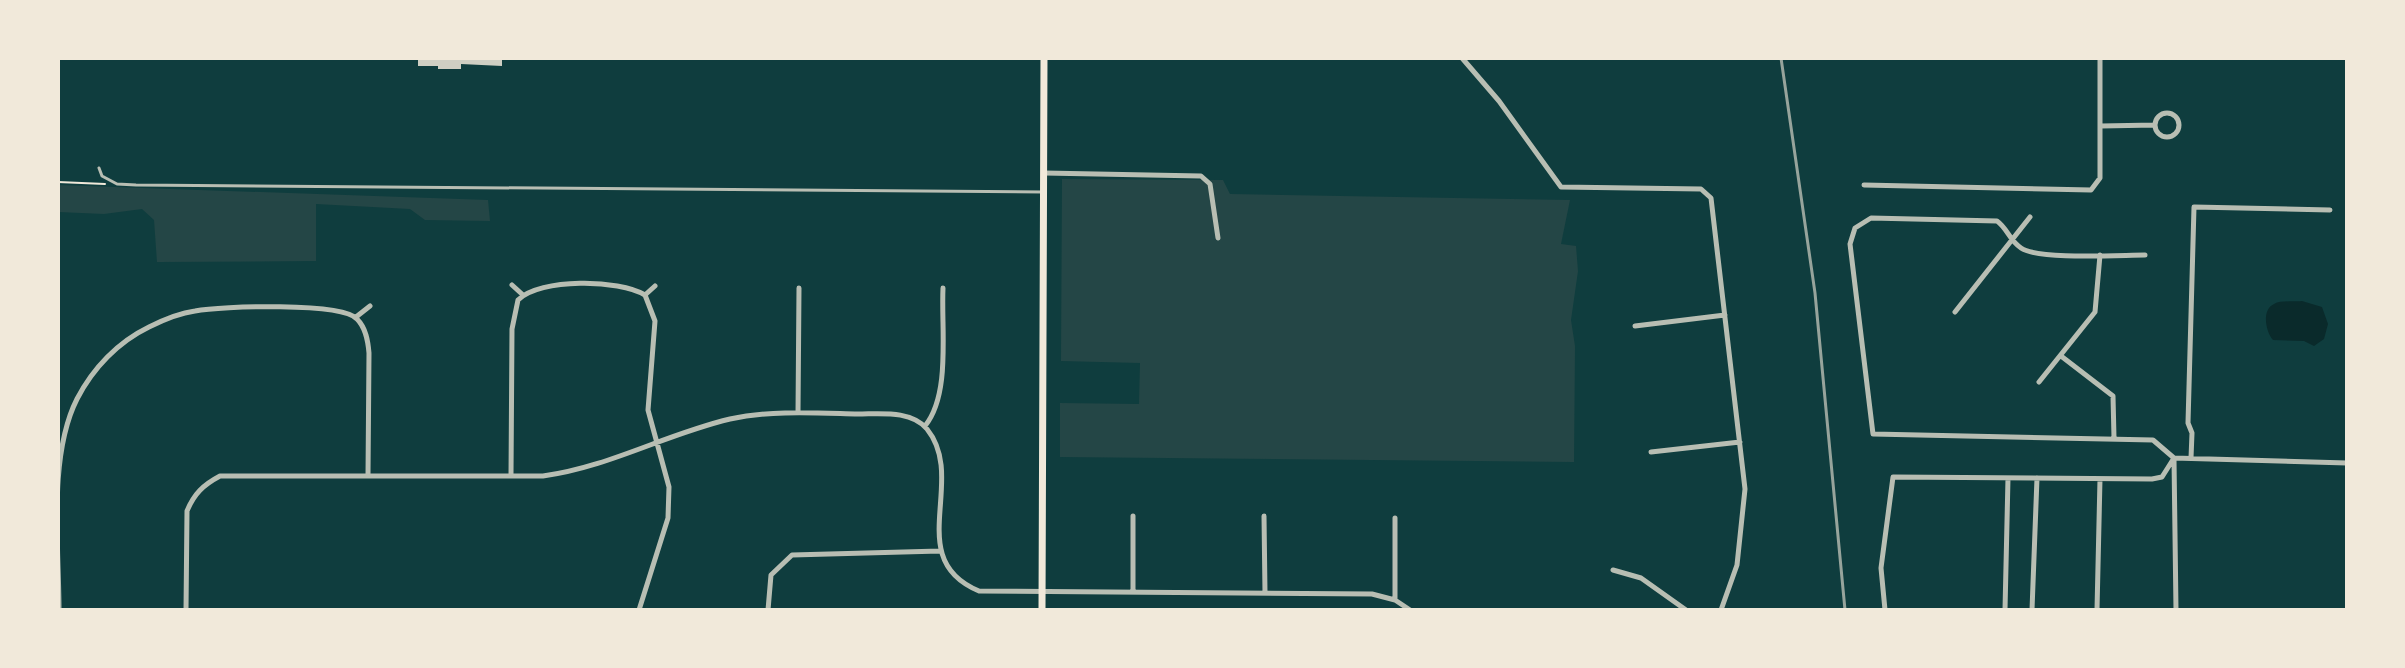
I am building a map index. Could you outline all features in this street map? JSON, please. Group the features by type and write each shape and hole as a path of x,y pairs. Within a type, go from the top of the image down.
{"main road":[{"path":"1042,610 1044,58"}],"street":[{"path":"1462,58 1499,101 1561,187 1701,189 1711,198 1745,489 1743,535 1731,587 1721,610"},
{"path":"1864,185 2091,190 2097,187 2100,178 2100,58"},
{"path":"2167,113 2176,116 2180,125 2176,134 2168,138 2158,134 2155,125 2158,116 2167,113"},
{"path":"2101,126 2155,125"},
{"path":"1044,173 1201,176 1210,184 1218,238"},
{"path":"2191,458 2192,433 2188,423 2194,207 2330,210"},
{"path":"1955,312 2030,217"},
{"path":"2145,255 2029,253 2011,241 2006,227 1997,221 1871,218 1855,228 1850,244 1873,434 2153,440 2174,458 2347,463"},
{"path":"2039,382 2095,312 2100,255"},
{"path":"512,285 523,295"},
{"path":"511,475 513,311 523,295 549,285 624,285 645,295 655,321 648,400 668,477 668,518 639,610"},
{"path":"645,295 655,286"},
{"path":"798,413 799,288"},
{"path":"925,426 936,413 940,395 943,288"},
{"path":"356,317 370,306"},
{"path":"59,610 63,443 76,402 110,355 157,323 212,308 334,308 356,317 367,337 369,353 368,475"},
{"path":"1635,326 1725,315"},
{"path":"2061,356 2113,396 2114,438"},
{"path":"186,610 187,511 205,484 228,475 511,475 576,471 728,420 798,413 895,414 925,426 935,441 941,462 940,551 955,578 979,591 1372,594 1395,600 1410,610"},
{"path":"1651,452 1740,442"},
{"path":"1885,610 1881,568 1893,477 2162,477 2174,458"},
{"path":"2174,458 2176,610"},
{"path":"2005,610 2008,478"},
{"path":"2032,610 2037,478"},
{"path":"2097,610 2100,479"},
{"path":"1133,516 1133,592"},
{"path":"1264,516 1265,593"},
{"path":"1395,518 1395,600"},
{"path":"768,610 771,575 792,555 940,551"},
{"path":"1613,570 1641,578 1686,610"}],"lane":[{"path":"99,168 102,176 117,184 1044,192"}],"path":[{"path":"58,182 117,184"}],"shaded area":[{"path":"1062,179 1223,180 1230,194 1570,200 1561,244 1576,246 1578,271 1571,320 1575,346 1574,462 1060,457 1060,403 1139,404 1140,363 1061,361"},
{"path":"58,185 488,200 490,221 425,220 410,209 316,204 316,261 157,262 154,220 142,209 104,214 58,212"},
{"path":"2302,301 2322,307 2328,324 2324,339 2314,346 2304,341 2273,340 2268,332 2267,311 2280,302"}],"building":[{"path":"418,58 502,58 502,66 461,64 461,69 438,69 438,66 418,66"}],"railway":[{"path":"1781,58 1815,293 1845,610"}]}
